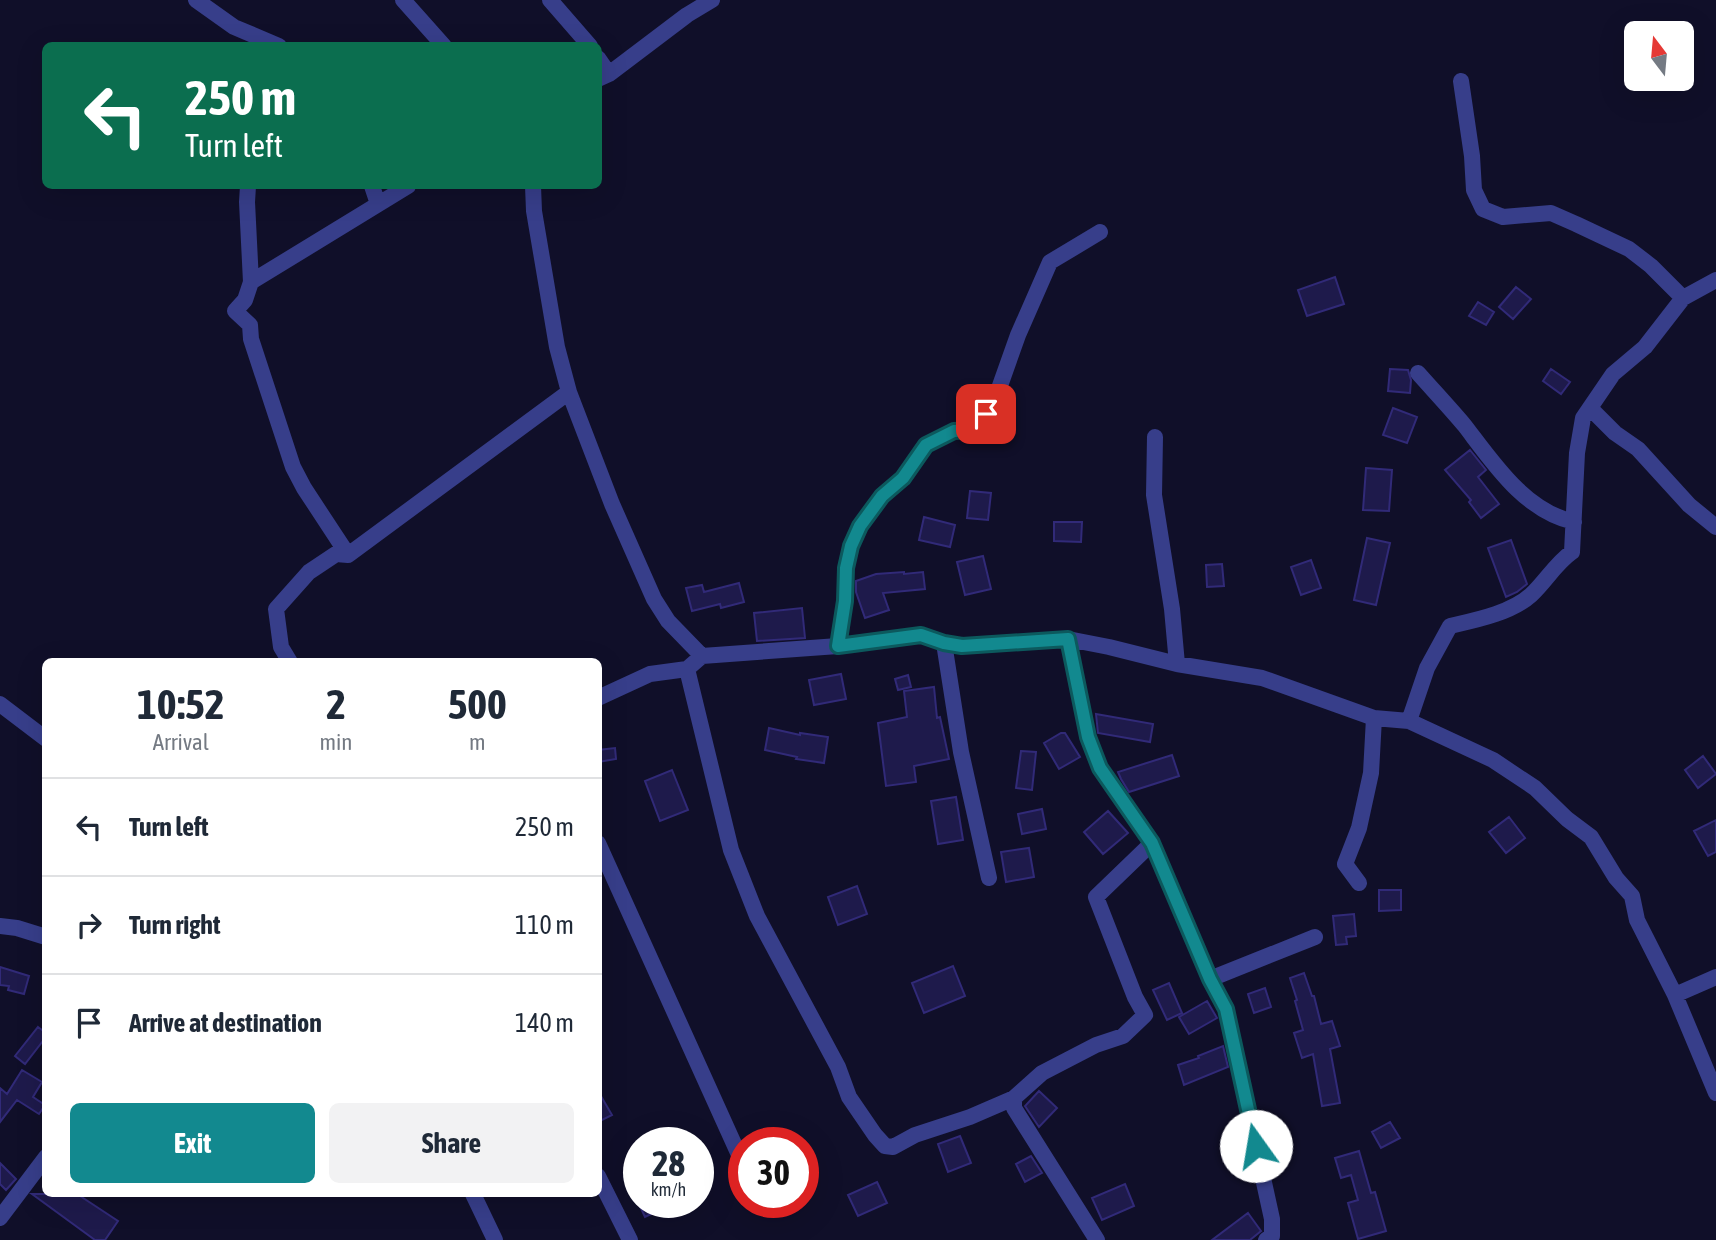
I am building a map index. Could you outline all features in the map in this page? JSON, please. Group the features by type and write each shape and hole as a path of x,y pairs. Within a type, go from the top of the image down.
{"street":[{"path":"196,0 234,27 270,42"},
{"path":"403,0 440,42"},
{"path":"550,0 587,42"},
{"path":"604,77 687,15 712,0"},
{"path":"1461,81 1474,190 1483,209 1503,217 1551,213 1576,224 1629,249 1684,298"},
{"path":"248,189 251,282 245,300 235,311 250,325 251,339 293,467 348,555"},
{"path":"373,189 378,204"},
{"path":"251,282 403,189"},
{"path":"533,189 534,211 557,347 569,392 612,504 654,600 668,621 702,656"},
{"path":"838,646 845,601 846,568 851,546 860,526 882,496 903,478 926,445 954,431 976,430 996,397 1018,335 1050,262 1101,232"},
{"path":"1409,721 1427,668 1450,626 1478,619 1528,597 1562,559 1572,552 1577,453 1583,418 1613,374 1645,347 1684,298 1716,280"},
{"path":"1418,373 1463,424 1491,462 1523,494 1544,512 1574,522"},
{"path":"288,658 281,647 276,609 309,572 336,554 348,555 569,392"},
{"path":"1590,408 1615,433 1637,449 1689,505 1716,527"},
{"path":"1155,436 1154,495 1172,609 1177,664"},
{"path":"602,696 650,674 687,669 702,656 838,646 921,635 962,646 1068,639 1177,664 1262,678 1374,718 1409,721 1504,767 1535,788 1567,819 1591,837 1616,878 1632,896 1637,920 1675,995 1716,1093"},
{"path":"1068,639 1088,737 1100,768 1152,843 1210,979 1226,1009 1272,1219 1272,1236 1266,1240"},
{"path":"944,643 961,752 989,878"},
{"path":"687,669 731,850 752,905 838,1067 849,1097 885,1146 893,1147 915,1135 970,1117 1014,1098 1042,1073 1096,1045 1123,1036 1145,1014 1135,997 1096,897 1152,843"},
{"path":"0,704 42,736"},
{"path":"1359,883 1345,864 1359,828 1371,773 1374,718"},
{"path":"602,852 728,1131"},
{"path":"0,926 42,936"},
{"path":"1210,979 1315,937"},
{"path":"1675,995 1716,977"},
{"path":"1014,1098 1014,1108 1097,1240"},
{"path":"0,1218 42,1162"},
{"path":"602,1185 630,1240"},
{"path":"474,1197 495,1240"}],"building":[{"path":"1335,277 1344,304 1307,316 1298,290"},
{"path":"1516,287 1531,299 1513,319 1499,307"},
{"path":"1478,302 1494,312 1486,325 1469,316"},
{"path":"1390,369 1408,370 1411,380 1410,393 1388,391"},
{"path":"1551,369 1570,382 1561,394 1543,381"},
{"path":"1393,408 1417,417 1407,443 1383,435"},
{"path":"1470,450 1486,470 1478,477 1499,504 1481,518 1469,502 1471,500 1445,470"},
{"path":"1366,468 1392,470 1389,511 1363,510"},
{"path":"970,491 991,493 988,520 967,518"},
{"path":"924,517 955,525 950,547 919,540"},
{"path":"1054,522 1082,522 1081,542 1054,541"},
{"path":"1367,538 1390,543 1376,605 1354,600"},
{"path":"1511,540 1527,584 1506,597 1488,548"},
{"path":"983,556 991,589 965,595 957,562"},
{"path":"1311,560 1321,588 1301,595 1291,567"},
{"path":"1222,564 1224,586 1207,587 1206,565"},
{"path":"923,572 925,589 883,593 889,610 865,618 856,592 856,581 876,574"},
{"path":"739,583 744,602 721,608 720,604 692,611 686,588 702,585 704,592"},
{"path":"802,608 805,638 757,641 754,613"},
{"path":"841,674 846,699 814,705 809,680"},
{"path":"908,675 911,687 898,690 895,679"},
{"path":"934,687 937,718 940,717 949,759 914,766 916,782 886,786 878,723 907,717 904,691"},
{"path":"1096,714 1153,724 1150,742 1098,733"},
{"path":"769,728 800,735 828,737 824,763 796,759 797,757 765,750"},
{"path":"1065,733 1080,757 1059,769 1044,743"},
{"path":"615,748 616,759 602,761 602,750"},
{"path":"1021,751 1036,752 1032,790 1016,788"},
{"path":"1172,755 1179,776 1129,792 1118,772"},
{"path":"1703,756 1716,774 1698,788 1685,770"},
{"path":"672,770 688,810 660,821 645,781"},
{"path":"956,797 963,840 938,844 931,801"},
{"path":"1042,809 1046,829 1022,834 1018,814"},
{"path":"1108,811 1128,833 1103,854 1084,832"},
{"path":"1509,817 1525,838 1506,853 1489,832"},
{"path":"1716,820 1716,852 1708,856 1694,831"},
{"path":"1029,848 1034,877 1006,882 1001,852"},
{"path":"857,886 867,914 838,925 828,897"},
{"path":"1379,890 1401,890 1401,910 1379,911"},
{"path":"1354,914 1356,936 1346,937 1347,944 1336,945 1333,916"},
{"path":"953,966 965,996 924,1013 912,983"},
{"path":"0,967 29,976 24,994 8,990 9,986 0,985"},
{"path":"1304,973 1314,996 1321,1024 1332,1021 1340,1046 1330,1049 1340,1103 1322,1106 1313,1054 1302,1058 1294,1033 1303,1030 1290,978"},
{"path":"1169,983 1182,1013 1167,1020 1153,990"},
{"path":"1265,988 1271,1007 1254,1013 1248,994"},
{"path":"1207,1001 1217,1018 1189,1034 1179,1017"},
{"path":"38,1027 42,1030 42,1042 25,1064 15,1056"},
{"path":"1223,1046 1228,1067 1184,1085 1178,1065"},
{"path":"22,1070 42,1082 33,1097 42,1103 42,1110 39,1114 17,1100 0,1122 0,1088 7,1094"},
{"path":"1039,1091 1057,1108 1039,1127 1025,1106"},
{"path":"602,1098 612,1115 602,1120"},
{"path":"1390,1122 1400,1138 1381,1148 1372,1132"},
{"path":"960,1136 971,1163 948,1172 938,1144"},
{"path":"1359,1151 1386,1231 1358,1239 1348,1203 1358,1200 1351,1175 1341,1178 1335,1158"},
{"path":"1031,1156 1042,1173 1025,1182 1016,1164"},
{"path":"0,1163 16,1179 6,1190 0,1184"},
{"path":"877,1182 887,1203 858,1216 848,1195"},
{"path":"1125,1184 1134,1206 1102,1220 1092,1198"},
{"path":"32,1194 42,1194 42,1197 82,1197 118,1221 105,1240 95,1240"},
{"path":"1248,1213 1261,1231 1250,1240 1212,1240"}],"route":[{"path":"986,414 976,430 954,431 926,445 903,478 882,496 860,526 851,546 846,568 845,601 838,646 921,635 962,646 1068,639 1088,737 1100,768 1152,843 1210,979 1226,1009 1256,1146"}]}
